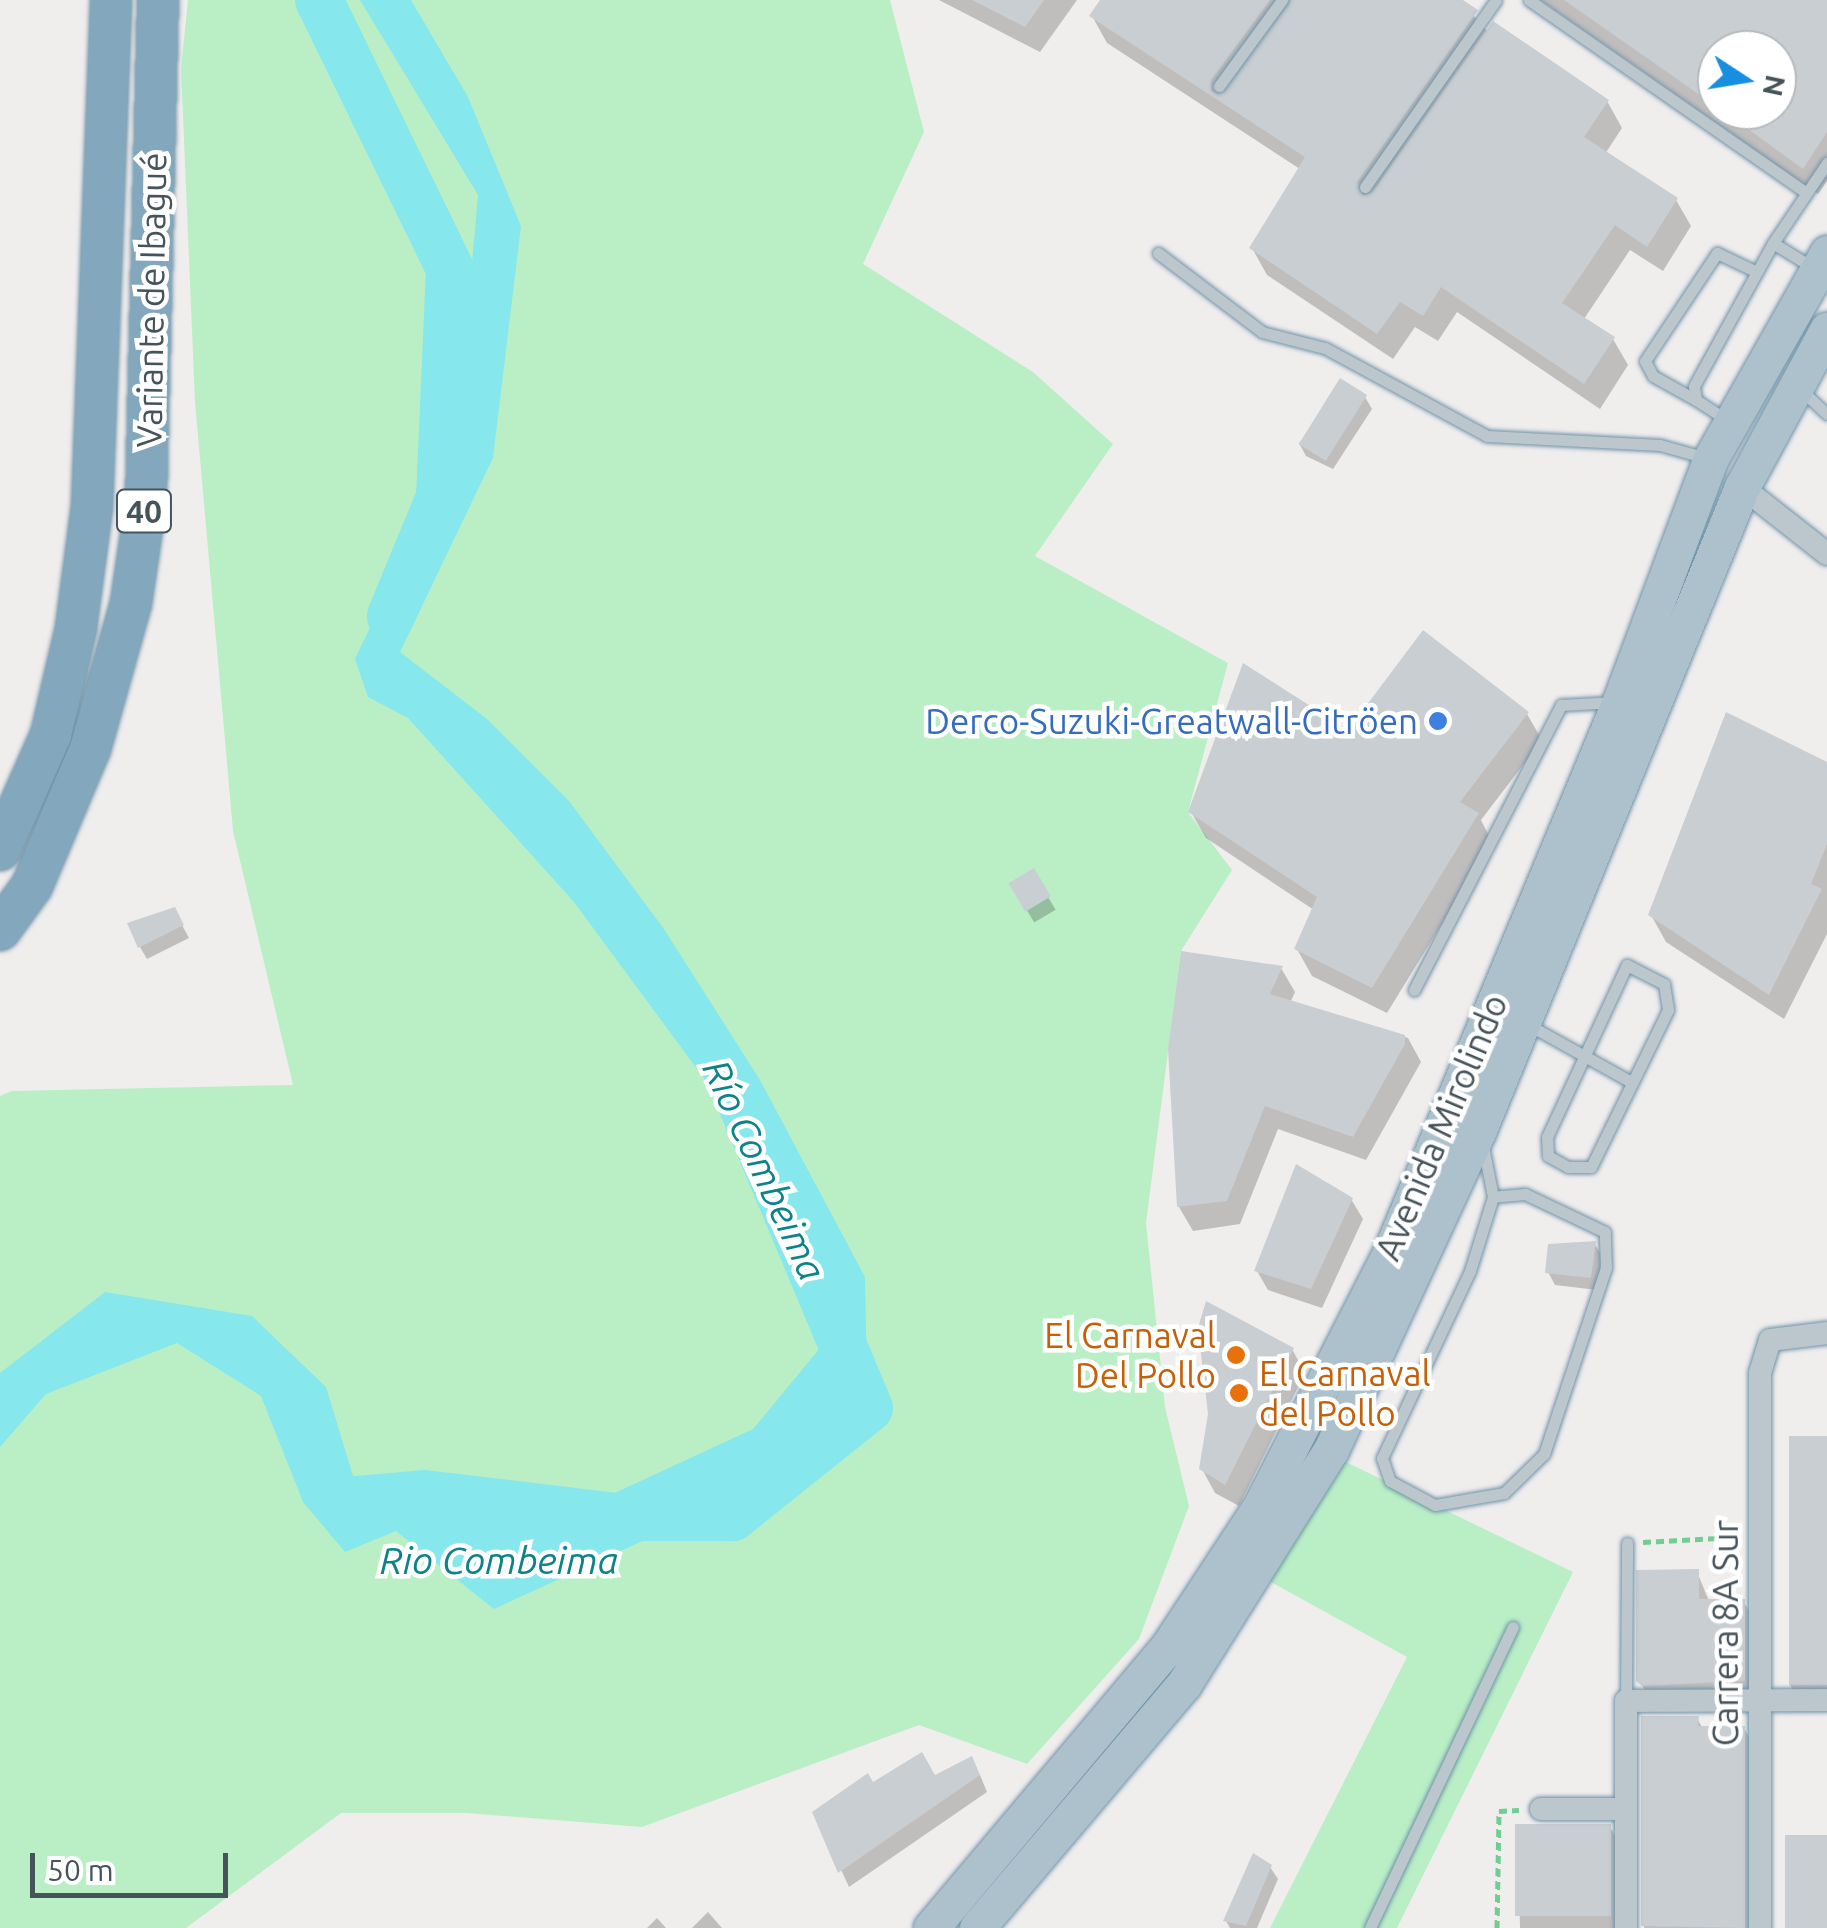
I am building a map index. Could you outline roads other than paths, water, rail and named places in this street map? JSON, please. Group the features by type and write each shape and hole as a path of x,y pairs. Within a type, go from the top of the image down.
{"highway":[{"name":"Variante de Ibagué","path":"0,850 51,735 90,524 111,0"},
{"name":"Variante de Ibagué","path":"0,930 32,886 90,749 131,603 146,502 158,0"}],"main road":[{"name":"Avenida Mirolindo","path":"931,1928 1169,1644 1260,1507 1390,1253 1620,701 1710,460 1728,421 1821,261"},
{"name":"Avenida Mirolindo","path":"977,1928 1184,1684 1286,1530 1411,1290 1742,488 1827,330"}],"street":[{"path":"1742,488 1827,554"},
{"name":"Carrera 8A Sur","path":"1760,1928 1760,1372 1770,1340 1827,1333"},
{"path":"1626,1928 1626,1700 1827,1700"},
{"path":"1542,1809 1625,1809"}],"lane":[{"path":"1219,86 1282,0"},
{"path":"1365,187 1496,0"},
{"path":"1529,0 1806,193"},
{"path":"1696,400 1694,386 1757,272 1827,163"},
{"path":"1773,244 1821,261"},
{"path":"1158,253 1262,332 1326,348 1487,436 1660,444 1710,460"},
{"path":"1728,421 1653,376 1645,360 1717,253 1757,272"},
{"path":"1796,386 1827,414"},
{"path":"1414,990 1561,706 1620,701"},
{"path":"1627,965 1641,967 1670,996 1631,1082 1591,1167 1548,1156 1547,1137 1618,974 1627,965"},
{"path":"1524,1022 1631,1082"},
{"path":"1478,1132 1493,1197 1470,1271 1382,1458 1384,1476 1435,1505 1504,1493 1544,1454 1606,1268 1605,1232 1525,1194 1493,1197"},
{"path":"1626,1700 1627,1543"},
{"path":"1370,1928 1513,1627"}],"water":[{"name":"Rio Combeima","path":"360,0 411,0 468,97 521,226 493,458 400,652 487,719 569,801 664,929 760,1080 865,1277 867,1381 795,1495 649,1538 494,1609 396,1531 345,1552 303,1502 261,1396 177,1343 46,1394 0,1447 0,1373 105,1292 252,1316 326,1387 357,1489 537,1529 753,1429 825,1342 801,1210 574,902 408,718 368,697 355,659 382,602 436,529 422,393 467,319 478,195"}],"waterway":[{"name":"Río Combeima","path":"319,0 450,269 440,497 391,616"},
{"name":"Río Combeima","path":"331,1493 335,1502 424,1494 617,1517 733,1517 869,1408 742,1104"}],"place":[{"name":"Derco-Suzuki-Greatwall-Citröen","path":"1438,721"},
{"name":"El Carnaval Del Pollo","path":"1236,1355"},
{"name":"El Carnaval del Pollo","path":"1239,1393"}]}
